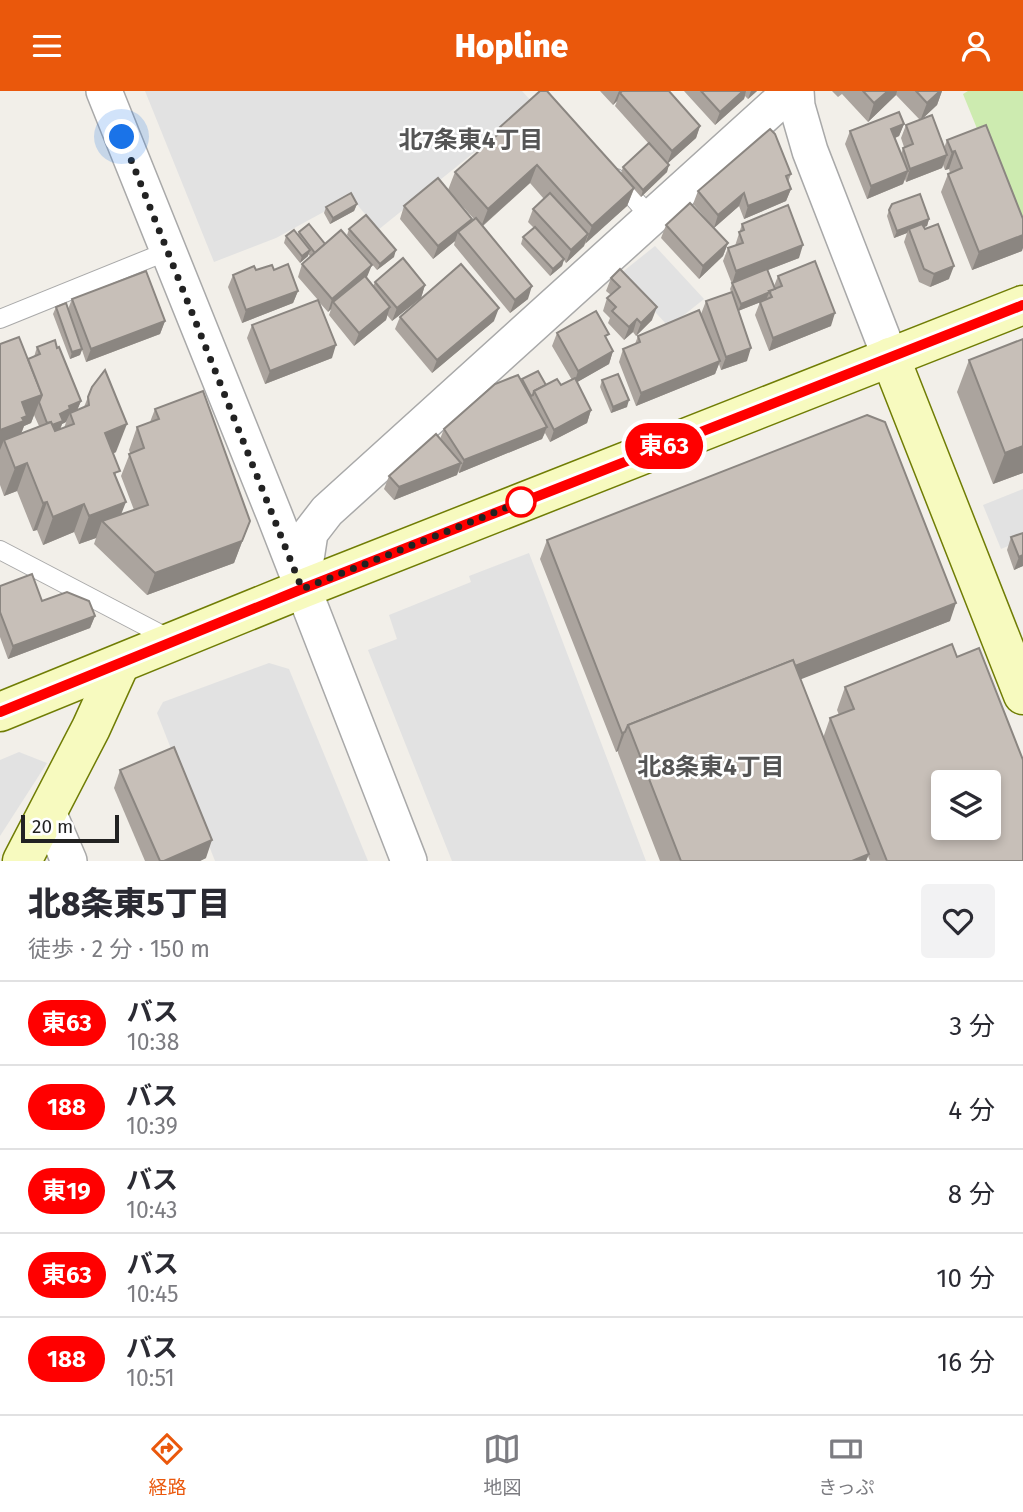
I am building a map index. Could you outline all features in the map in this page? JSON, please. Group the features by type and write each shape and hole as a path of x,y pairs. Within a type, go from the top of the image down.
{"main road":[{"path":"0,712 302,589 1023,305"},
{"path":"890,357 1016,656 1023,695"},
{"path":"22,861 91,728 120,664"}],"street":[{"path":"104,91 409,861"},
{"path":"302,589 310,533 327,511 791,91"},
{"path":"796,91 797,106 810,151 890,357"},
{"path":"48,812 69,861"}],"lane":[{"path":"608,169 652,219"},
{"path":"0,319 168,251"},
{"path":"0,550 175,642"}],"green space":[{"path":"968,91 1023,91 1023,242 963,94"}],"shaded area":[{"path":"145,91 522,91 534,104 378,230 351,197 276,238 214,262"},
{"path":"655,246 704,299 669,327 620,274"},
{"path":"1023,489 1023,540 1001,549 983,505"},
{"path":"529,553 646,861 452,861 368,650 397,639 389,615 471,582 469,576"},
{"path":"269,663 289,669 368,861 215,861 157,713 163,702"},
{"path":"19,752 47,763 0,836 0,760"}],"building":[{"path":"540,91 547,91 634,188 592,226 537,165 488,209 455,172 503,130 500,127"},
{"path":"669,91 700,126 672,151 620,93"},
{"path":"701,91 743,91 720,112"},
{"path":"863,91 888,91 874,103"},
{"path":"916,91 940,91 927,103"},
{"path":"899,112 904,124 891,129 908,171 871,186 850,131"},
{"path":"932,115 947,155 910,169 903,148 913,144 906,125"},
{"path":"986,125 1023,219 1023,235 979,252 948,174 962,168 947,140"},
{"path":"770,129 775,134 791,174 786,176 791,189 748,206 744,193 718,215 698,191"},
{"path":"649,143 669,165 643,190 623,167"},
{"path":"438,178 472,219 438,246 404,206"},
{"path":"351,193 357,204 333,218 326,207"},
{"path":"550,193 588,234 571,250 533,209"},
{"path":"920,194 929,219 897,231 889,210 892,204"},
{"path":"690,203 728,243 703,266 666,225"},
{"path":"788,205 803,245 736,271 728,248 743,243 739,232 744,230 742,224"},
{"path":"366,215 396,250 380,264 349,229"},
{"path":"476,218 532,286 515,300 458,232"},
{"path":"309,224 325,244 315,253 299,232"},
{"path":"922,224 925,229 938,224 954,266 934,274 924,269 909,229"},
{"path":"535,227 564,259 553,269 523,237"},
{"path":"294,230 310,250 302,256 286,236"},
{"path":"341,230 372,265 332,299 302,264"},
{"path":"403,258 425,285 397,308 375,282"},
{"path":"815,261 835,313 773,338 760,302 772,297 769,291 782,286 778,276"},
{"path":"288,264 298,291 246,310 233,275 254,266 256,270 272,265 274,270"},
{"path":"461,264 499,308 437,360 400,317"},
{"path":"620,269 657,307 641,323 637,319 629,327 612,311 616,307 607,298 620,287 611,278"},
{"path":"767,269 775,289 741,304 732,283"},
{"path":"146,271 165,321 91,349 72,299"},
{"path":"365,276 390,307 359,333 333,302"},
{"path":"732,292 751,348 726,357 706,301"},
{"path":"318,300 336,345 270,371 252,325"},
{"path":"66,303 82,349 72,352 56,307"},
{"path":"699,310 720,361 641,393 623,349 640,342 638,336"},
{"path":"596,311 609,334 605,336 613,351 578,371 557,333"},
{"path":"19,337 42,395 22,402 27,416 22,418 24,421 0,430 0,344"},
{"path":"1023,339 1023,446 1005,453 969,360"},
{"path":"55,340 81,401 60,414 63,421 52,425 51,422 47,423 39,402 42,395 28,359 40,354 37,347"},
{"path":"105,370 127,424 105,433 120,471 114,473 126,502 89,516 84,504 53,517 47,502 43,503 27,463 15,468 4,440 51,422 55,431 74,424 70,413 89,405 88,397 92,387"},
{"path":"538,371 546,385 534,391 531,396 522,379"},
{"path":"618,374 629,400 613,407 602,380"},
{"path":"518,375 547,427 464,460 444,429 495,384"},
{"path":"575,378 591,410 554,430 534,391 557,379 561,385"},
{"path":"203,391 250,521 242,541 155,573 102,521 148,505 129,454 144,448 137,427 159,419 155,409"},
{"path":"867,415 885,422 956,603 795,666 793,660 628,725 622,733 547,540"},
{"path":"436,434 461,463 399,487 389,476"},
{"path":"1023,533 1023,555 1019,557 1011,537"},
{"path":"32,574 42,601 67,592 89,601 95,616 13,646 0,612 0,586"},
{"path":"952,644 957,657 979,648 1023,760 1023,861 887,861 830,718 854,709 845,687"},
{"path":"793,660 869,854 852,861 681,861 628,725"},
{"path":"174,747 212,840 160,861 120,770"}],"bus line":[{"name":"東63","path":"0,712 302,589 1023,305"}],"district":[{"name":"北7条東4丁目","path":"471,140"},
{"name":"北8条東4丁目","path":"711,767"}],"route":[{"path":"122,137 302,589 521,502"}]}
